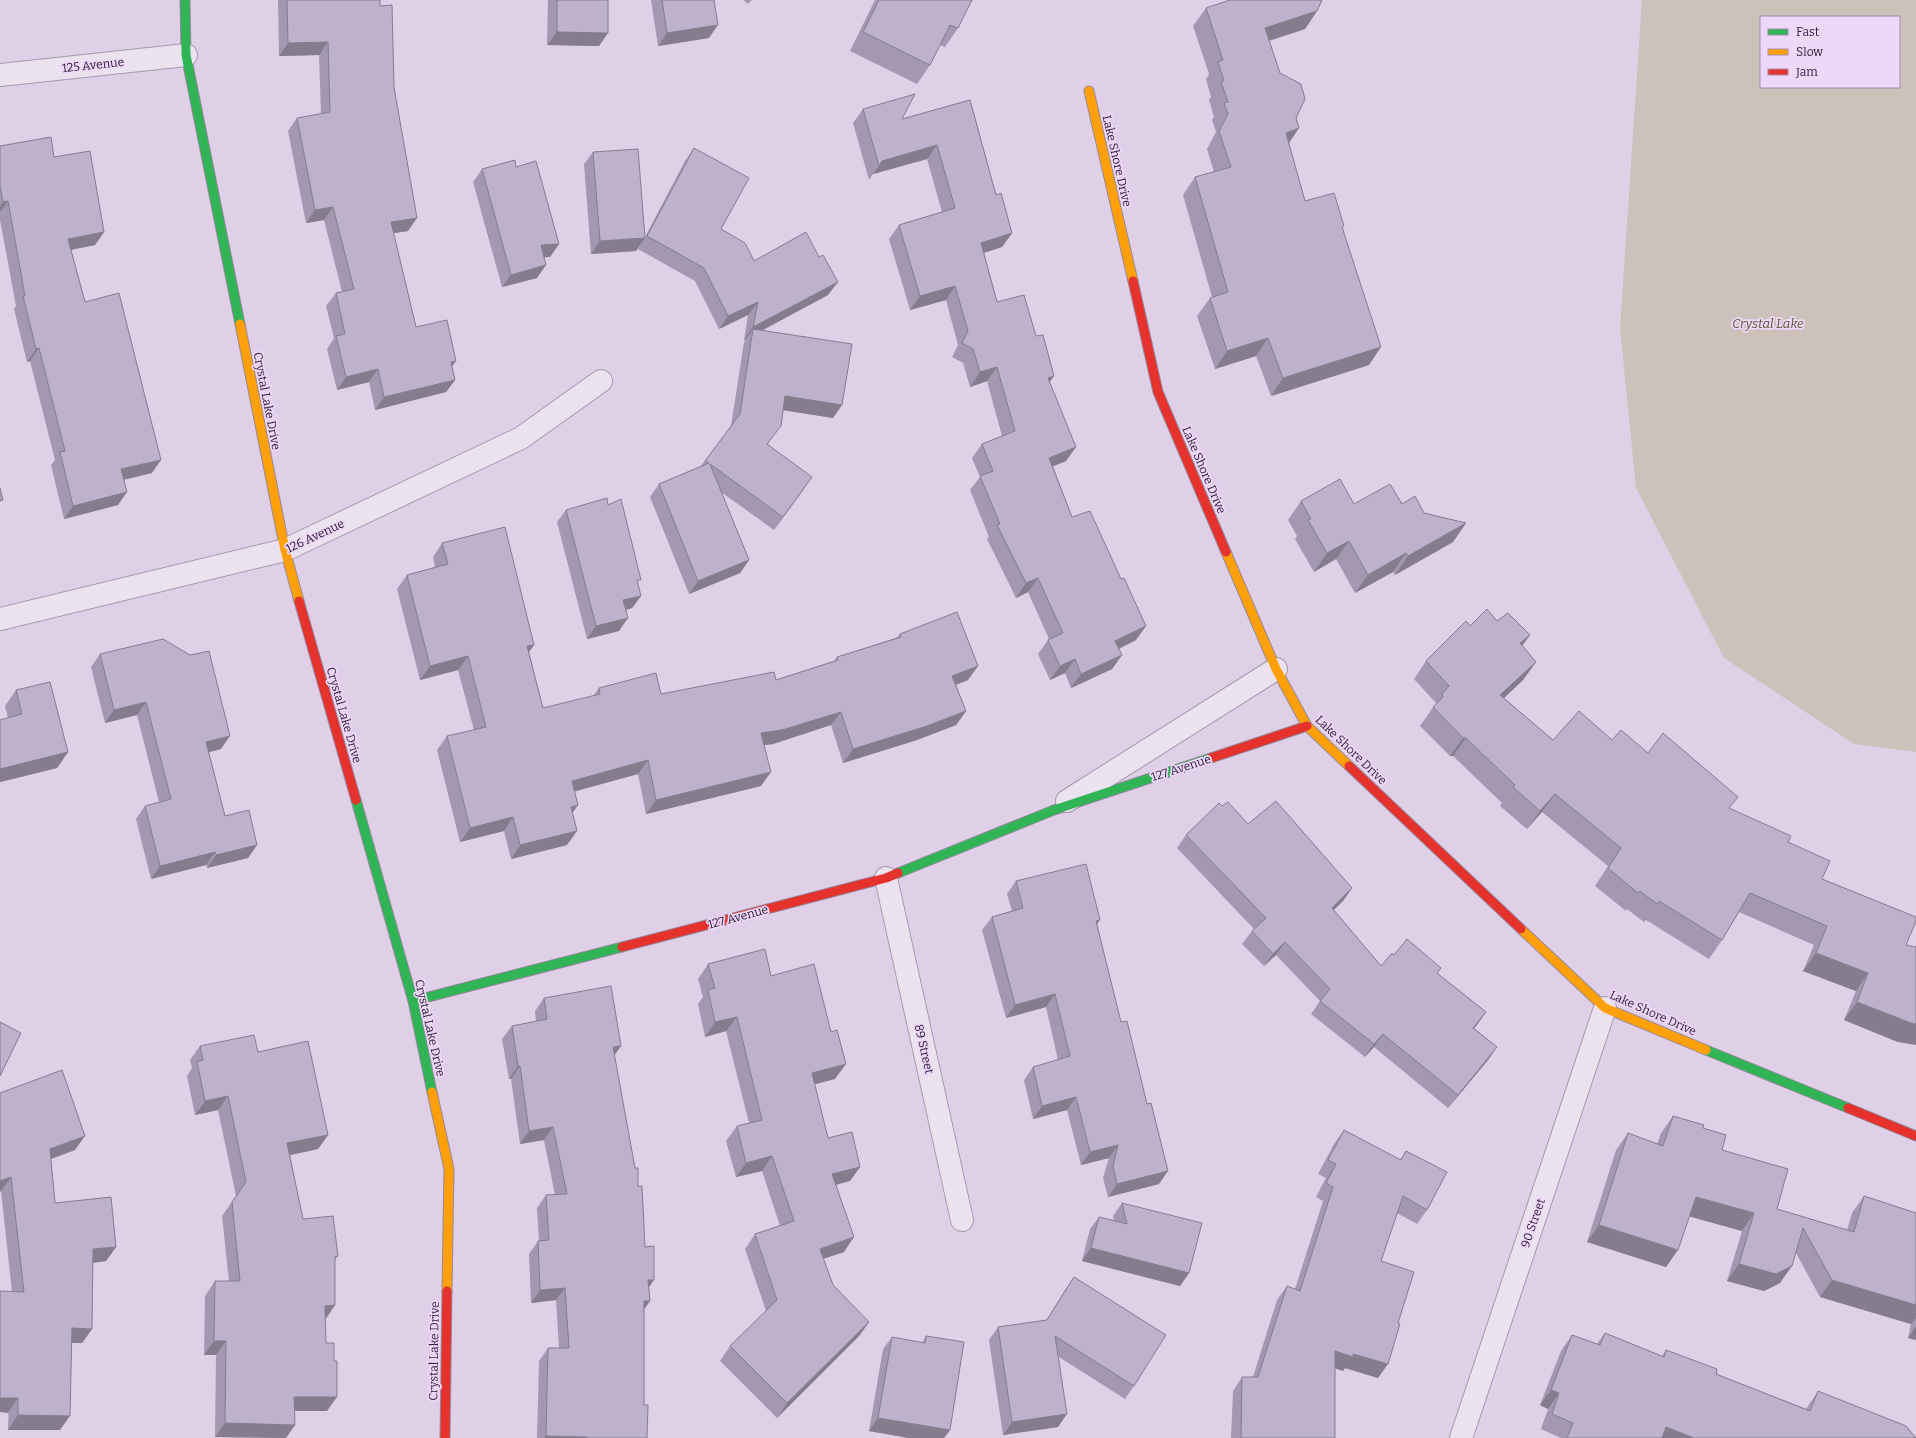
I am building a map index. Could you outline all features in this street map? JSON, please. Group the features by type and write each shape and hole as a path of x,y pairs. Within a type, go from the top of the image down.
{"street":[{"name":"Crystal Lake Drive","path":"185,0 186,55 285,550 413,1001 448,1169 445,1438"},
{"name":"125 Avenue","path":"0,75 186,55"},
{"name":"Lake Shore Drive","path":"1089,91 1158,392 1276,669 1307,726 1605,1008 1916,1136"},
{"name":"126 Avenue","path":"0,619 285,550 520,438 601,381"},
{"name":"127 Avenue","path":"1054,810 1276,669"},
{"name":"127 Avenue","path":"413,1001 886,878 1054,810 1307,726"},
{"name":"89 Street","path":"886,878 962,1220"},
{"name":"90 Street","path":"1461,1438 1605,1008"}],"water":[{"name":"Crystal Lake","path":"1642,0 1916,0 1916,752 1854,744 1724,658 1636,488 1620,328"}],"building":[{"path":"287,0 380,0 380,6 392,5 394,87 417,218 391,222 416,327 447,320 456,361 451,362 455,380 384,397 378,369 346,377 336,336 345,334 336,293 354,289 333,207 315,210 297,118 330,112 328,42 288,43"},
{"path":"557,0 608,0 608,33 557,32"},
{"path":"662,0 714,0 718,25 667,33"},
{"path":"879,0 972,0 958,28 950,25 930,65 863,32"},
{"path":"1230,0 1322,0 1317,11 1265,28 1280,73 1301,84 1305,99 1296,118 1299,128 1286,133 1305,201 1334,193 1344,226 1342,227 1381,347 1283,378 1268,338 1227,351 1210,298 1228,292 1195,177 1231,167 1219,131 1228,114 1224,103 1228,102 1221,82 1224,81 1218,62 1223,60 1206,8"},
{"path":"915,94 902,119 970,100 996,195 1001,193 1012,233 981,243 997,302 1024,295 1036,336 1043,335 1054,376 1048,378 1076,447 1049,458 1072,517 1090,511 1121,579 1124,578 1146,626 1115,641 1122,655 1081,674 1075,659 1060,666 1048,640 1063,633 1038,578 1026,583 997,525 1000,524 980,476 993,471 982,444 1015,431 997,367 980,372 973,349 962,343 968,331 955,286 920,296 899,225 955,208 937,145 882,161 879,166 863,109"},
{"path":"51,137 54,157 90,151 104,232 68,239 85,302 119,293 161,460 121,469 127,492 73,506 60,452 65,451 39,348 36,349 23,296 25,296 8,201 3,202 0,185 0,146"},
{"path":"694,148 749,178 721,229 745,243 754,261 806,232 819,257 823,255 838,282 753,327 758,302 728,316 704,268 647,236"},
{"path":"638,149 645,238 600,241 593,152"},
{"path":"515,160 516,167 536,161 559,244 541,245 546,265 511,275 482,169"},
{"path":"753,329 852,344 842,405 785,396 781,426 767,444 812,477 783,517 710,464 749,560 698,581 659,484 709,463 705,461 740,414"},
{"path":"1340,479 1354,504 1390,484 1402,504 1415,496 1424,513 1466,523 1408,556 1406,553 1368,575 1349,541 1327,553 1308,520 1311,519 1301,501"},
{"path":"0,488 3,500 0,501"},
{"path":"607,498 608,505 621,499 641,580 637,580 641,596 623,600 628,618 596,626 566,510"},
{"path":"505,527 534,645 527,646 543,708 600,694 599,688 656,673 661,694 774,672 776,680 838,660 837,657 901,637 900,634 957,612 978,666 952,676 966,711 927,726 853,749 841,712 782,730 761,733 771,772 656,800 648,760 572,781 578,805 571,807 577,831 520,845 513,817 470,828 447,736 486,727 468,656 430,666 407,575 448,564 442,543"},
{"path":"1487,609 1497,621 1508,613 1530,635 1520,643 1536,662 1500,695 1553,740 1579,711 1612,740 1621,730 1648,753 1663,733 1738,797 1729,808 1791,836 1788,842 1830,861 1822,879 1916,917 1916,921 1906,945 1916,947 1916,1024 1857,1002 1868,973 1816,953 1827,926 1750,893 1722,940 1659,901 1657,904 1640,891 1638,893 1608,868 1621,848 1555,794 1540,811 1513,787 1515,785 1466,738 1463,738 1433,707 1443,697 1442,694 1449,686 1426,661 1466,621 1470,626"},
{"path":"163,639 190,655 209,651 230,736 206,742 225,816 249,810 257,845 216,855 215,852 160,866 145,806 171,799 146,702 114,710 100,654"},
{"path":"50,682 68,752 0,769 0,720 22,714 16,690"},
{"path":"1276,801 1352,888 1332,908 1381,966 1392,953 1394,955 1407,939 1441,968 1437,973 1486,1012 1473,1028 1497,1047 1458,1095 1383,1034 1374,1044 1320,1001 1330,989 1285,942 1273,954 1252,931 1266,918 1186,835 1219,803 1222,806 1228,802 1248,824"},
{"path":"1086,864 1100,920 1096,921 1121,1022 1127,1021 1147,1104 1151,1103 1168,1171 1117,1184 1113,1166 1118,1145 1090,1152 1076,1097 1042,1106 1033,1067 1070,1056 1055,994 1015,1005 992,917 1023,908 1016,881"},
{"path":"765,949 771,976 814,964 831,1032 837,1030 846,1064 812,1073 828,1138 852,1132 860,1167 832,1174 854,1237 820,1249 833,1285 869,1322 787,1403 730,1346 777,1300 755,1234 794,1221 772,1156 746,1163 737,1126 762,1120 737,1017 715,1022 708,990 715,988 708,964"},
{"path":"611,986 621,1046 613,1047 635,1168 638,1168 638,1186 642,1186 645,1247 654,1246 654,1280 648,1280 650,1301 644,1301 644,1405 648,1405 647,1438 546,1436 548,1348 569,1348 565,1288 540,1290 538,1241 549,1240 546,1195 567,1194 553,1127 529,1131 520,1066 518,1066 512,1026 547,1019 544,998"},
{"path":"0,1022 21,1033 0,1076"},
{"path":"254,1035 258,1052 308,1041 328,1135 287,1143 303,1219 333,1216 338,1256 335,1257 335,1305 325,1306 326,1343 334,1343 334,1361 337,1361 337,1397 294,1397 295,1425 225,1423 226,1341 214,1341 215,1281 240,1281 232,1202 246,1182 228,1096 205,1101 197,1062 203,1060 200,1046"},
{"path":"62,1070 85,1136 50,1149 55,1203 111,1197 116,1247 93,1249 92,1329 72,1328 70,1416 18,1415 18,1398 0,1398 0,1291 24,1292 11,1177 0,1181 0,1093"},
{"path":"1673,1116 1704,1125 1703,1128 1726,1135 1722,1150 1788,1169 1777,1209 1854,1232 1864,1196 1916,1213 1916,1305 1832,1280 1803,1228 1792,1266 1776,1274 1739,1264 1754,1213 1696,1197 1678,1250 1599,1225 1628,1133 1663,1146"},
{"path":"1344,1130 1401,1160 1406,1151 1447,1172 1427,1210 1403,1196 1381,1261 1414,1272 1398,1323 1400,1324 1388,1364 1353,1354 1353,1357 1335,1351 1335,1438 1241,1438 1242,1377 1258,1377 1287,1286 1300,1291 1333,1187 1326,1183 1336,1164 1328,1160"},
{"path":"1122,1203 1202,1223 1189,1273 1091,1248 1099,1217 1127,1224"},
{"path":"1074,1277 1166,1335 1134,1386 1055,1336 1067,1414 1012,1422 998,1327 1047,1320"},
{"path":"1605,1333 1664,1357 1666,1350 1717,1369 1716,1374 1810,1411 1818,1391 1906,1426 1916,1438 1694,1438 1666,1427 1662,1438 1567,1438 1573,1423 1552,1414 1559,1393 1551,1390 1572,1335 1600,1345"},
{"path":"926,1336 964,1342 950,1430 878,1418 892,1337 925,1343"}],"traffic: fast":[{"path":"185,0 186,55 240,324"},
{"path":"898,873 1054,810 1211,758"},
{"path":"356,800 413,1001 432,1092"},
{"path":"413,1001 622,947"},
{"path":"1706,1050 1848,1108"}],"traffic: slow":[{"path":"1089,91 1133,281"},
{"path":"240,324 285,550 299,601"},
{"path":"1226,552 1276,669 1307,726 1349,766"},
{"path":"1521,929 1605,1008 1706,1050"},
{"path":"432,1092 449,1169 447,1291"}],"traffic: jam":[{"path":"1133,281 1158,392 1226,552"},
{"path":"299,601 356,800"},
{"path":"1211,758 1307,726"},
{"path":"1349,766 1521,929"},
{"path":"622,947 886,878 898,873"},
{"path":"1848,1108 1916,1136"},
{"path":"445,1438 447,1291"}]}
